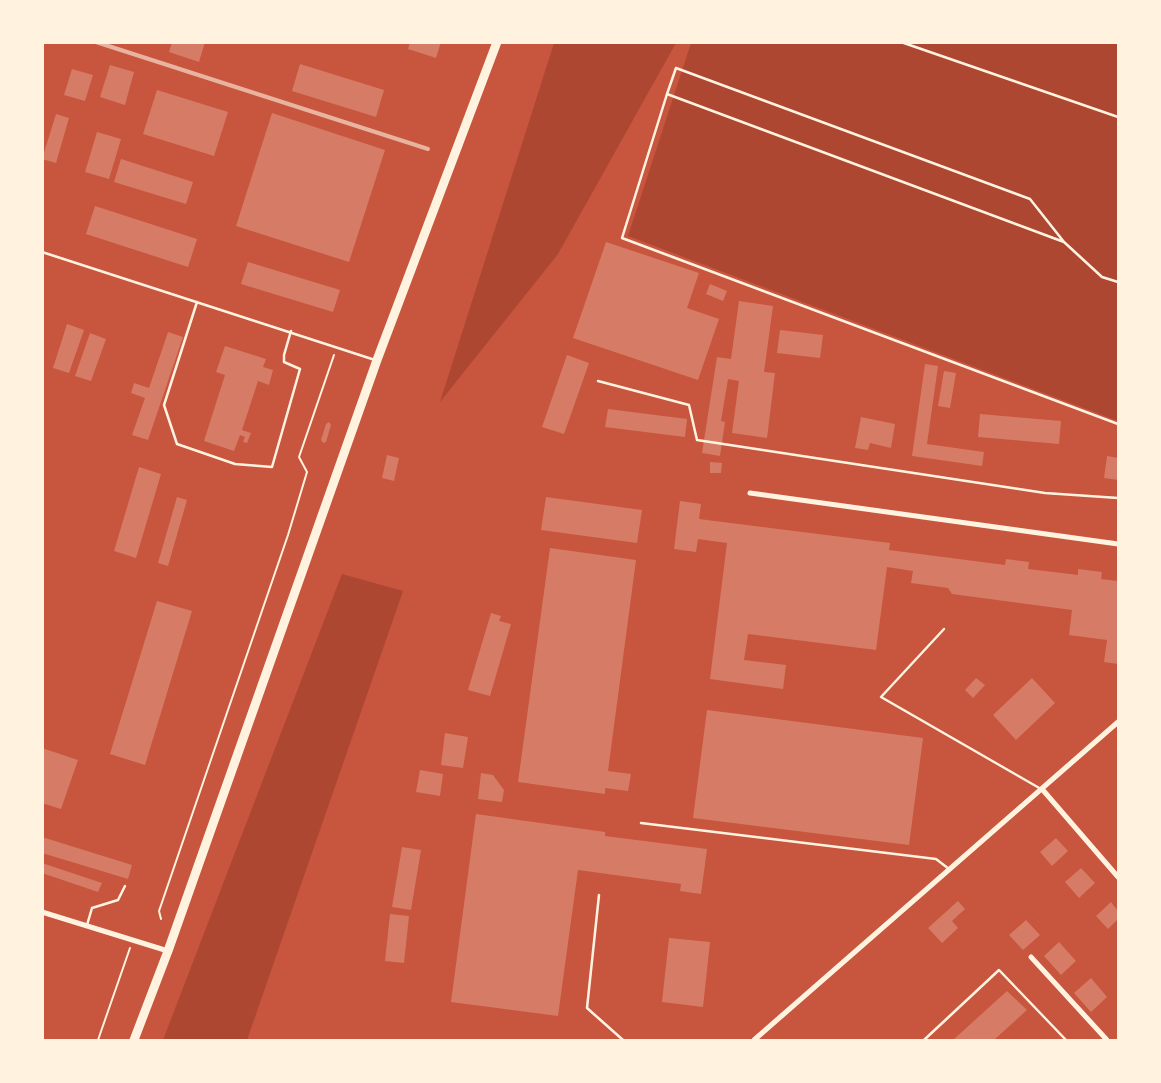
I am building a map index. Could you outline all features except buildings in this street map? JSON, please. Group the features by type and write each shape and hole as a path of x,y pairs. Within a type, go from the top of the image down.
{"highway":[{"path":"134,1040 168,951 377,360 497,42"}],"street":[{"path":"750,494 1118,544"},
{"path":"754,1040 1118,722"},
{"path":"1042,789 1118,877"},
{"path":"42,912 168,951"},
{"path":"1031,956 1107,1040"}],"lane":[{"path":"901,42 1118,117"},
{"path":"1118,282 1102,277 1064,242 1030,199 676,68 622,238 1118,424"},
{"path":"667,94 1064,242"},
{"path":"42,252 377,360"},
{"path":"197,302 164,405 177,444 235,464 272,467 300,369 287,364 283,358 290,331"},
{"path":"598,381 689,405 696,440 1045,493 1118,498"},
{"path":"944,629 881,696 1042,789"},
{"path":"641,823 936,859 950,870"},
{"path":"87,925 92,908 118,900 125,886"},
{"path":"599,895 588,1008 623,1040"},
{"path":"924,1040 999,970 1066,1040"}],"path":[{"path":"160,920 159,911 305,481 307,472 299,457 334,353"},
{"path":"98,1040 133,940"}],"shaded area":[{"path":"554,43 676,43 558,254 440,402"},
{"path":"691,43 1118,43 1118,421 628,236"},
{"path":"342,574 403,591 247,1040 163,1040"}],"railway":[{"path":"96,42 428,149"}]}
